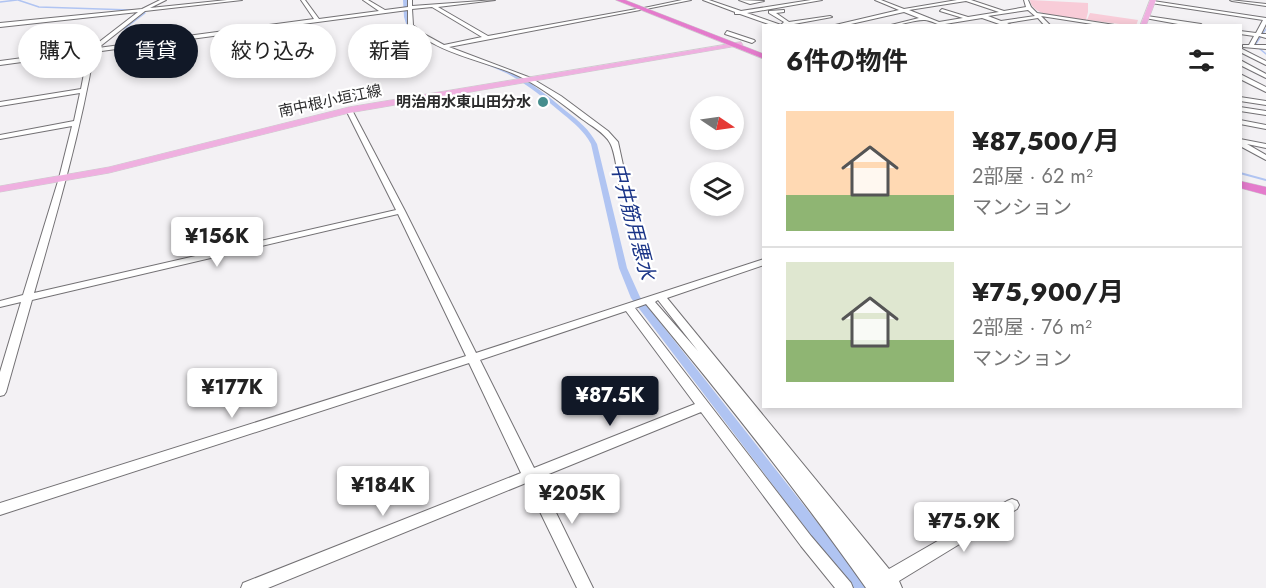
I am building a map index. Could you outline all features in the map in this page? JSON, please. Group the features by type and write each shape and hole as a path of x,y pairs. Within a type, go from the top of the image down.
{"highway":[{"path":"619,0 762,56"},
{"path":"625,0 643,9"},
{"path":"736,45 762,52"},
{"path":"1242,177 1266,183"},
{"path":"1242,185 1266,191"}],"main road":[{"path":"1144,24 1153,2"},
{"name":"南中根小垣江線","path":"0,189 129,166 349,110 736,45"}],"street":[{"path":"102,43 146,9 164,0"},
{"path":"0,25 240,0"},
{"path":"303,0 318,21"},
{"path":"365,0 385,12"},
{"path":"401,0 402,9"},
{"path":"102,50 385,12 402,9 419,0"},
{"path":"410,3 433,6 493,0"},
{"path":"445,46 689,0"},
{"path":"700,0 739,12 820,0"},
{"path":"705,0 775,24"},
{"path":"741,0 750,3 771,0"},
{"path":"878,0 940,24 1029,8"},
{"path":"893,0 935,12 940,24"},
{"path":"843,24 918,7 966,0 1005,12"},
{"path":"1026,0 1029,8 1047,24"},
{"path":"1234,0 1266,5"},
{"path":"789,23 771,12 815,7 806,1"},
{"path":"1153,2 1266,19 1258,35 1257,46"},
{"path":"410,3 410,20 414,28 445,46 526,81 614,142 624,188"},
{"path":"433,6 487,38"},
{"path":"942,10 969,18"},
{"path":"778,18 822,12 838,24"},
{"path":"1002,22 1036,15 1104,24"},
{"path":"982,16 1006,24"},
{"path":"784,24 830,17"},
{"path":"1147,17 1189,24"},
{"path":"898,24 924,18"},
{"path":"962,20 974,24"},
{"path":"1242,32 1266,37"},
{"path":"727,33 752,41"},
{"path":"1257,46 1266,37"},
{"path":"736,45 762,39"},
{"path":"1242,47 1266,63"},
{"path":"0,63 18,61"},
{"path":"1242,63 1265,76"},
{"path":"1242,76 1265,76"},
{"path":"1242,77 1266,90"},
{"path":"0,389 63,178 85,78"},
{"path":"0,104 82,91"},
{"path":"1242,99 1266,103"},
{"path":"1242,109 1266,113"},
{"path":"349,110 401,211 585,588"},
{"path":"1242,122 1266,127"},
{"path":"0,137 77,123"},
{"path":"1242,142 1266,146"},
{"path":"1242,143 1266,158"},
{"path":"0,304 401,211"},
{"path":"0,509 473,358 762,263"},
{"path":"644,302 704,406 845,588"},
{"path":"644,302 732,399 881,586 1012,505"},
{"path":"249,588 704,406"}],"shaded area":[{"path":"1030,0 1088,3 1086,20 1044,14 1032,6"},
{"path":"1090,13 1138,20 1137,24 1120,24 1087,20"}],"waterway":[{"path":"0,2 17,0"},
{"path":"18,0 39,7 131,10"},
{"name":"中井筋用悪水","path":"405,0 406,17 410,29 457,53 517,77 588,133 594,144 623,268 636,298 860,588"},
{"path":"131,24 145,13 141,11"},
{"path":"1266,29 1255,45 1266,54"},
{"path":"1242,174 1266,180"}],"place":[{"name":"明治用水東山田分水","path":"543,102"}]}
